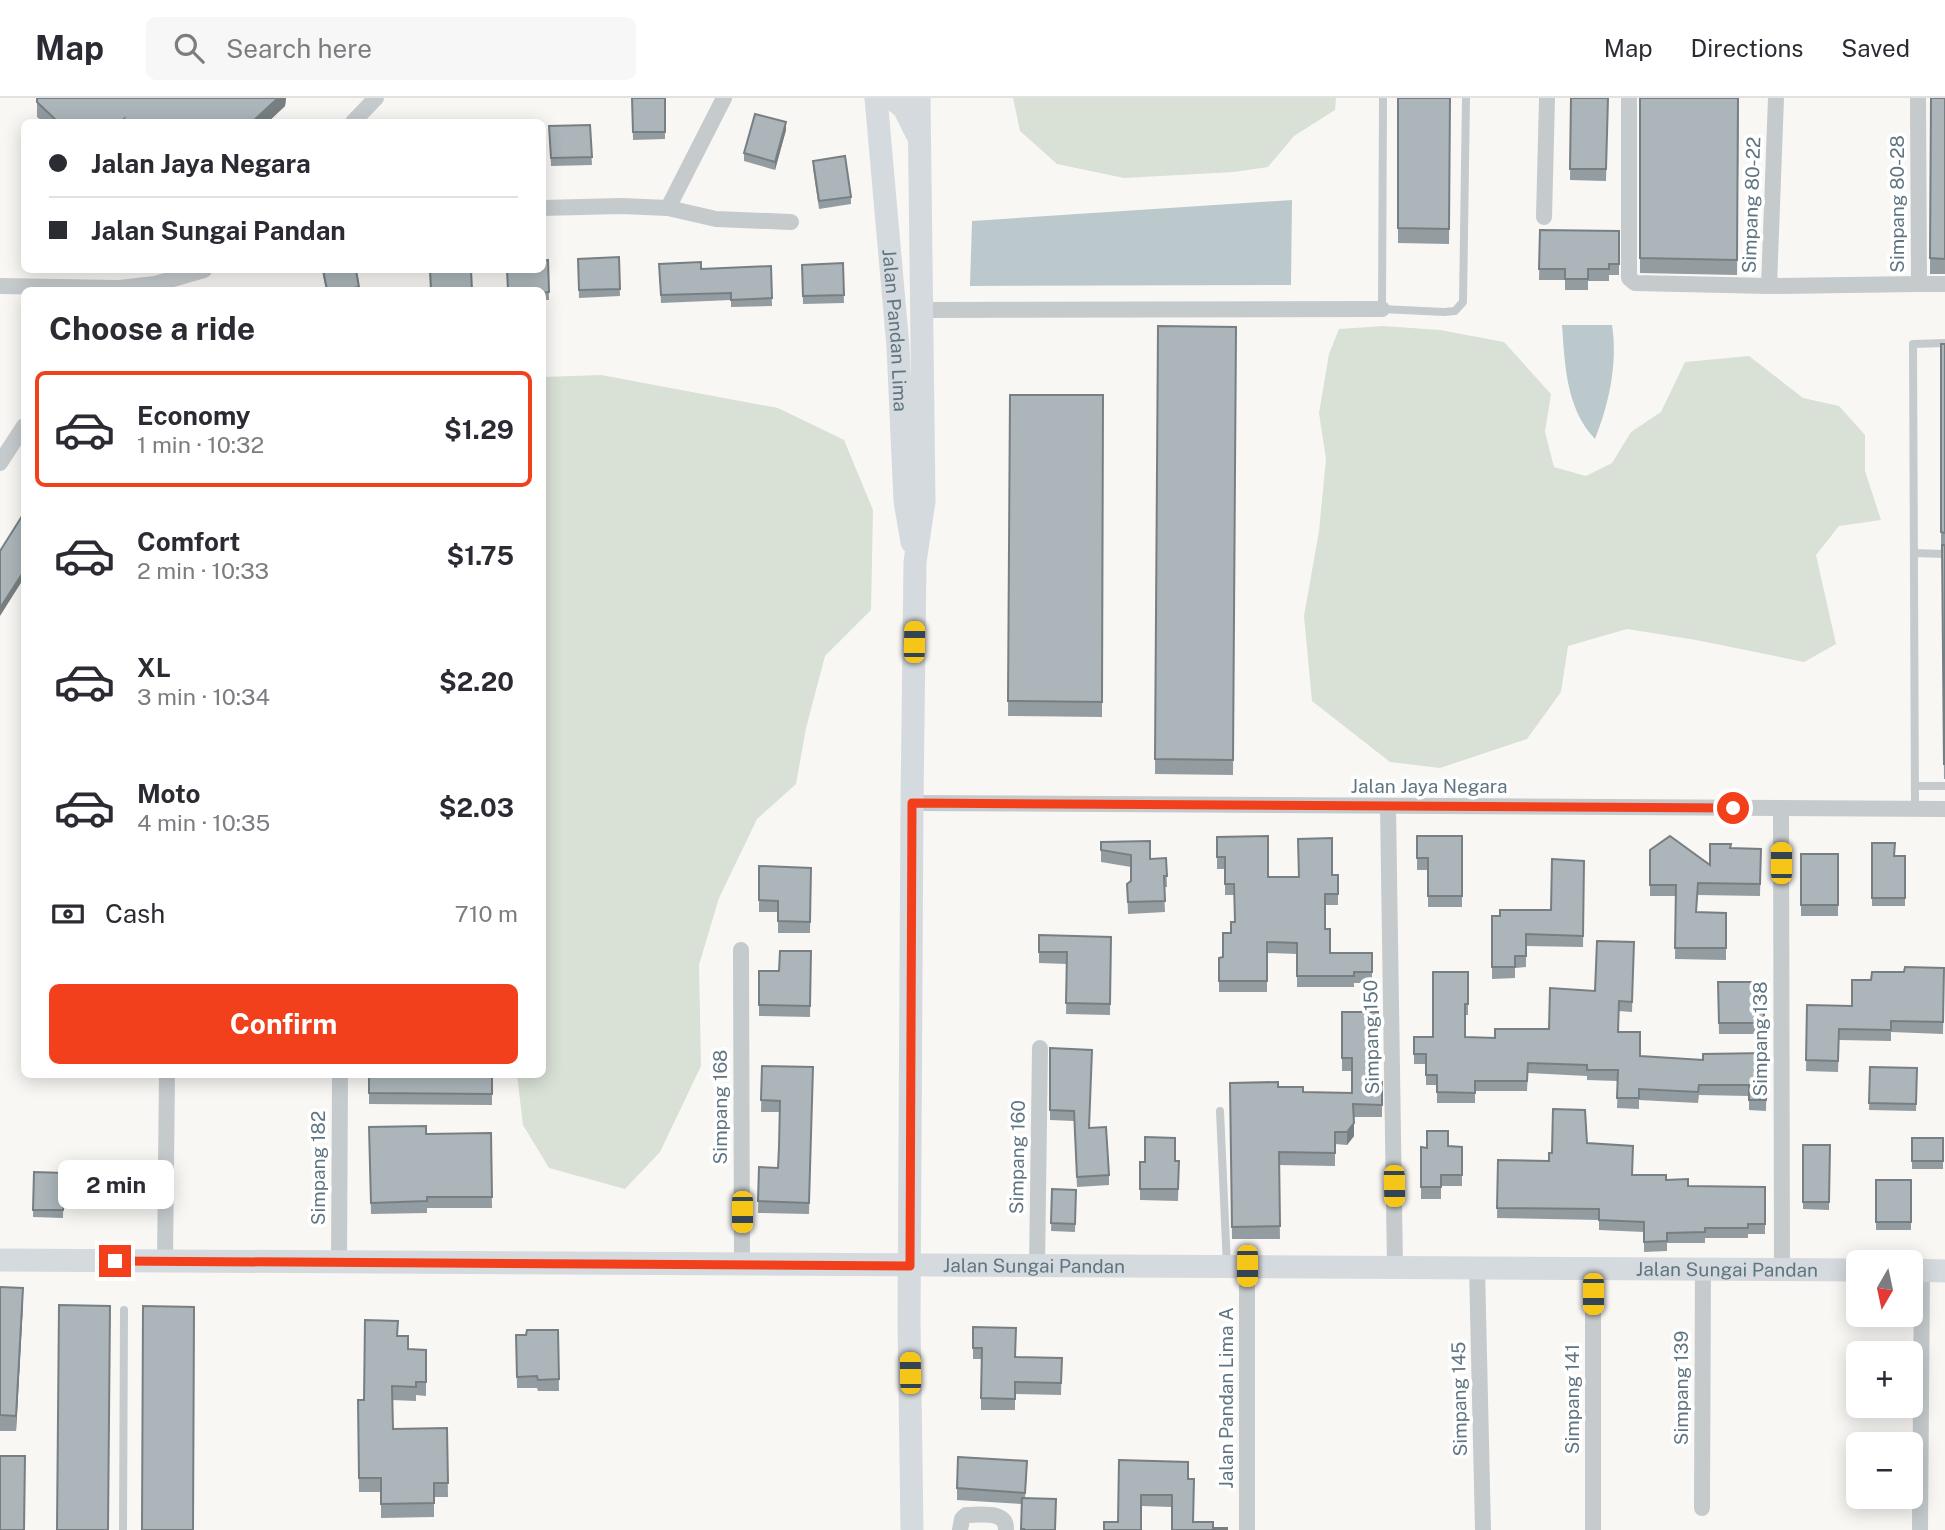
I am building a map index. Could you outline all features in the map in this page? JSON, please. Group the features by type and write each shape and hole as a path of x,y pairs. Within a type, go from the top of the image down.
{"main road":[{"name":"Jalan Pandan Lima","path":"876,98 898,347 905,502 915,562"},
{"path":"891,98 904,108 919,140"},
{"name":"Jalan Pandan Lima","path":"912,1530 909,1321 915,562 925,501 919,98"},
{"path":"910,1179 915,1196 919,1251 929,1260 951,1266"},
{"name":"Jalan Sungai Pandan","path":"0,1260 1846,1270"},
{"path":"871,1265 886,1270 897,1279 903,1290 909,1321"}],"street":[{"path":"356,119 376,98"},
{"path":"668,208 724,98"},
{"path":"1544,217 1547,98"},
{"name":"Simpang 80-22","path":"1629,98 1629,278 1635,283 1769,286 1776,98"},
{"name":"Simpang 80-28","path":"1918,98 1919,284 1945,284"},
{"path":"546,208 621,205 668,208 716,219 791,222"},
{"path":"128,287 155,284 194,273"},
{"path":"1769,286 1919,284"},
{"path":"0,286 60,287"},
{"path":"922,310 1382,309"},
{"path":"0,463 21,431"},
{"name":"Jalan Jaya Negara","path":"912,803 1945,810"},
{"name":"Simpang 150","path":"1388,807 1395,1267"},
{"name":"Simpang 138","path":"1781,808 1782,1269"},
{"name":"Simpang 168","path":"741,950 742,1264"},
{"name":"Simpang 160","path":"1037,1267 1040,1048"},
{"path":"165,1261 167,1078"},
{"name":"Simpang 182","path":"339,1262 340,1078"},
{"name":"Jalan Pandan Lima A","path":"1237,1266 1247,1530"},
{"name":"Simpang 145","path":"1477,1267 1483,1530"},
{"name":"Simpang 141","path":"1593,1267 1593,1530"},
{"name":"Simpang 139","path":"1702,1508 1703,1268"},
{"path":"1920,1530 1926,1271"},
{"path":"960,1530 962,1519 966,1515 996,1516 1003,1519 1006,1530"}],"lane":[{"path":"1384,98 1382,309 1455,311 1463,302 1466,98"},
{"path":"1915,809 1913,344 1945,343"},
{"path":"1914,553 1945,554"},
{"path":"1914,786 1945,786"},
{"path":"1220,1111 1237,1266"},
{"path":"123,1530 124,1310"}],"shaded area":[{"path":"1013,98 1336,98 1335,110 1294,136 1268,167 1234,172 1124,178 1057,164 1020,131"},
{"path":"1292,200 1291,285 970,286 972,221"},
{"path":"1562,325 1612,325 1614,354 1611,383 1595,439 1585,427 1573,400 1566,371"},
{"path":"1383,326 1440,330 1504,342 1551,394 1545,432 1554,467 1586,476 1612,463 1631,432 1661,412 1685,362 1749,356 1803,398 1839,406 1865,435 1865,471 1881,520 1839,526 1816,555 1836,644 1804,662 1627,629 1568,646 1561,692 1527,739 1440,768 1390,762 1312,701 1304,616 1319,531 1326,459 1319,413 1329,354 1339,329"},
{"path":"601,375 778,408 844,440 873,510 871,610 825,656 806,728 796,784 757,819 719,898 699,965 701,1066 660,1152 625,1189 549,1168 523,1125 517,1078 546,1078 546,377"}],"building":[{"path":"37,98 278,98 255,119 55,119 37,102"},
{"path":"632,98 665,98 665,132 633,132"},
{"path":"1398,98 1450,98 1449,229 1398,228"},
{"path":"1571,98 1608,98 1606,169 1570,169"},
{"path":"1640,98 1738,98 1737,260 1640,258"},
{"path":"1931,98 1945,98 1945,259 1930,258"},
{"path":"755,114 786,122 775,162 744,153"},
{"path":"590,125 592,157 551,158 549,126"},
{"path":"845,156 851,197 819,201 813,161"},
{"path":"1540,230 1619,231 1619,264 1609,264 1609,269 1588,269 1588,279 1565,279 1565,269 1539,269"},
{"path":"619,257 620,289 579,290 578,259"},
{"path":"546,260 549,292 546,292 546,287 508,287 507,273 546,273"},
{"path":"701,262 701,269 771,266 772,298 731,300 731,293 661,295 659,264"},
{"path":"843,263 844,295 803,296 802,265"},
{"path":"324,273 357,273 359,287 326,287"},
{"path":"430,273 471,273 472,287 431,287"},
{"path":"1158,326 1236,327 1233,760 1155,759"},
{"path":"1941,344 1945,344 1945,533 1941,532"},
{"path":"1010,395 1103,395 1102,702 1008,701"},
{"path":"21,518 21,576 0,608 0,551"},
{"path":"1942,545 1945,545 1945,764 1944,764"},
{"path":"1268,836 1268,877 1299,877 1298,839 1332,838 1332,875 1338,875 1338,894 1325,894 1325,929 1330,929 1330,953 1372,953 1372,972 1354,972 1354,976 1297,976 1297,943 1267,942 1267,981 1219,981 1223,933 1231,933 1231,922 1235,922 1234,884 1225,884 1225,857 1217,857 1217,837"},
{"path":"1417,836 1462,836 1462,896 1428,896 1428,858 1417,858"},
{"path":"1670,836 1710,865 1710,844 1761,849 1760,884 1698,883 1696,912 1726,913 1726,948 1675,948 1676,885 1650,885 1650,850"},
{"path":"1150,841 1150,859 1166,858 1165,901 1128,902 1127,884 1131,881 1131,855 1101,850 1101,842"},
{"path":"1872,843 1895,843 1894,856 1905,856 1905,898 1872,898"},
{"path":"1801,854 1838,854 1838,905 1801,905"},
{"path":"1552,859 1584,861 1583,936 1526,934 1526,956 1515,956 1515,967 1492,967 1492,916 1500,916 1500,910 1551,910"},
{"path":"759,866 811,868 810,922 778,921 778,901 759,900"},
{"path":"1039,935 1111,937 1110,1004 1066,1003 1067,952 1039,952"},
{"path":"1597,941 1634,942 1632,1002 1619,1001 1618,1032 1640,1032 1640,1056 1703,1060 1703,1054 1767,1053 1766,1100 1749,1100 1749,1085 1699,1085 1698,1092 1639,1089 1639,1098 1617,1098 1618,1070 1587,1070 1587,1065 1528,1063 1527,1081 1475,1081 1475,1093 1437,1092 1437,1075 1426,1075 1426,1054 1414,1054 1414,1037 1433,1037 1433,972 1468,972 1465,1037 1495,1038 1495,1029 1549,1029 1550,988 1595,991"},
{"path":"780,951 811,951 810,1006 759,1005 759,971 779,971"},
{"path":"1905,967 1944,968 1943,1022 1891,1021 1891,1030 1839,1029 1838,1061 1806,1060 1807,1005 1852,1006 1852,980 1871,980 1872,972 1904,972"},
{"path":"1718,982 1764,982 1764,1023 1719,1023"},
{"path":"1342,1012 1378,1012 1378,1082 1382,1082 1382,1105 1353,1104 1354,1123 1347,1132 1335,1132 1335,1153 1279,1152 1280,1226 1232,1227 1230,1083 1278,1082 1278,1087 1303,1087 1303,1092 1352,1093 1352,1058 1342,1058"},
{"path":"1050,1048 1092,1050 1089,1128 1106,1127 1109,1175 1077,1177 1074,1111 1050,1110"},
{"path":"762,1066 813,1067 809,1203 758,1201 759,1167 778,1168 779,1147 780,1101 761,1100"},
{"path":"1870,1067 1917,1068 1916,1104 1869,1103"},
{"path":"369,1078 492,1078 492,1094 369,1093"},
{"path":"1553,1109 1585,1110 1587,1143 1633,1146 1632,1175 1666,1175 1666,1180 1688,1179 1688,1186 1765,1187 1765,1224 1748,1224 1748,1228 1705,1228 1705,1232 1667,1233 1667,1241 1644,1242 1644,1222 1599,1220 1599,1209 1497,1208 1498,1160 1549,1161 1549,1153 1552,1153"},
{"path":"426,1126 426,1134 491,1133 492,1197 427,1197 427,1201 371,1203 369,1127"},
{"path":"1427,1131 1448,1131 1448,1146 1462,1147 1462,1175 1441,1175 1441,1187 1421,1187 1421,1147 1427,1148"},
{"path":"1145,1137 1175,1138 1175,1161 1179,1161 1178,1189 1140,1189 1140,1162 1145,1162"},
{"path":"1912,1138 1943,1138 1943,1161 1912,1161"},
{"path":"1803,1145 1830,1145 1829,1202 1803,1202"},
{"path":"34,1172 64,1173 63,1210 33,1210"},
{"path":"1876,1180 1911,1180 1911,1222 1876,1222"},
{"path":"1052,1189 1076,1190 1075,1224 1051,1223"},
{"path":"0,1287 23,1288 16,1416 0,1415"},
{"path":"59,1305 110,1306 108,1530 57,1530"},
{"path":"143,1306 194,1307 193,1530 142,1530"},
{"path":"365,1320 398,1321 397,1336 408,1336 408,1349 426,1350 426,1382 416,1382 416,1387 392,1386 393,1429 447,1428 448,1483 434,1483 434,1503 381,1504 381,1478 359,1478 358,1400 364,1400"},
{"path":"973,1327 1016,1328 1015,1357 1062,1358 1061,1383 1015,1382 1015,1399 981,1398 982,1348 973,1348"},
{"path":"527,1330 558,1330 559,1379 517,1377 516,1335 526,1335"},
{"path":"0,1456 25,1456 24,1530 0,1530"},
{"path":"958,1457 1027,1461 1025,1493 957,1488"},
{"path":"1119,1460 1188,1462 1188,1479 1194,1479 1193,1522 1213,1522 1213,1528 1227,1530 1172,1530 1172,1495 1141,1495 1141,1530 1104,1530 1104,1522 1118,1522"},
{"path":"1022,1498 1056,1499 1055,1530 1021,1529"}],"route":[{"path":"115,1261 910,1266 912,803 1733,808"}]}
